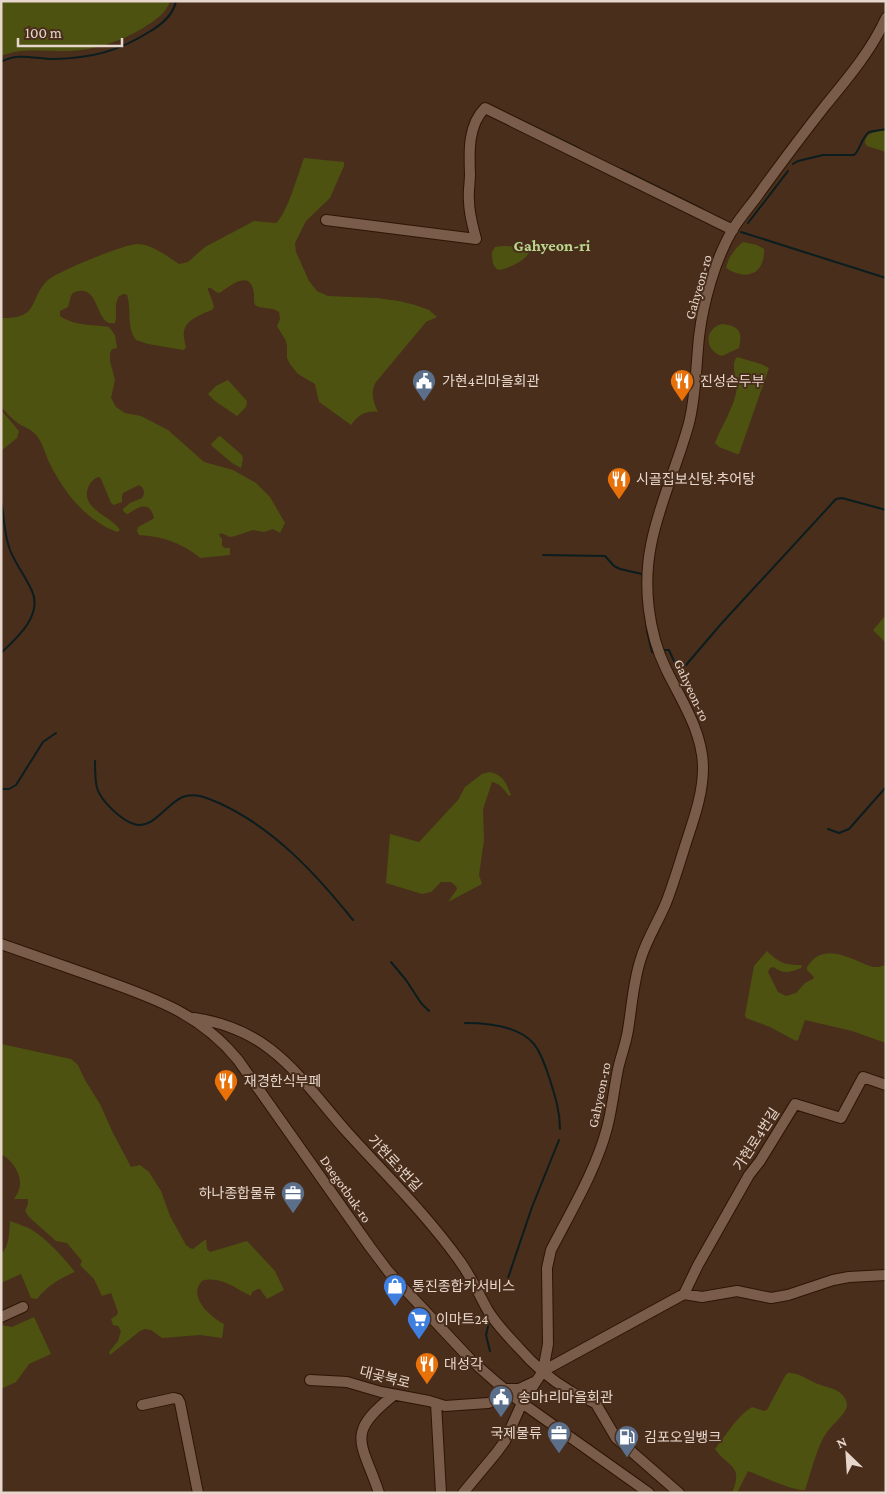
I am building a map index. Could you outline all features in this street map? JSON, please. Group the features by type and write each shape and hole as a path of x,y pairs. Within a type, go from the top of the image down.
{"street":[{"name":"Gahyeon-ro","path":"463,1493 505,1441 522,1403 540,1376 548,1344 546,1281 548,1258 600,1152 607,1128 618,1068 628,1032 634,981 642,955 666,904 694,821 701,789 703,766 700,746 693,723 664,666 652,628 648,595 648,564 657,520 688,426 697,370 699,336 714,273 733,230 785,156 860,62 886,18"},
{"path":"326,220 476,239 469,203 469,154 471,137 477,118 485,108 733,230"},
{"name":"Daegotbuk-ro","path":"1,944 140,993 168,1005 206,1028 238,1060 388,1270 472,1361 538,1415 650,1493"},
{"name":"가현로3번길","path":"190,1017 204,1019 242,1032 256,1039 285,1062 434,1227 470,1276 487,1309 540,1376"},
{"name":"가현로4번길","path":"684,1294 698,1264 748,1175 760,1161 795,1104 842,1118 863,1077 886,1085"},
{"path":"538,1415 534,1404 534,1394 540,1376 684,1294 702,1297 737,1291 771,1298 788,1295 833,1280 848,1277 886,1275"},
{"path":"1,1317 23,1307"},
{"path":"540,1376 596,1404 616,1438 679,1493"},
{"name":"대곶북로","path":"310,1380 347,1382 445,1406 488,1403 508,1392 519,1389 540,1376"},
{"path":"379,1493 362,1449 362,1434 365,1423 373,1413 394,1395"},
{"path":"142,1404 174,1398 178,1399 198,1493"},
{"path":"436,1404 441,1493"}],"green space":[{"path":"1,1 170,1 163,13 151,23 135,33 108,44 89,49 26,51 1,56"},
{"path":"886,131 886,152 867,146 865,143 869,134"},
{"path":"304,158 344,162 330,198 306,221 295,243 296,252 309,281 317,291 328,296 399,301 429,310 437,317 426,322 376,382 373,397 378,412 363,414 356,418 351,425 319,402 315,384 298,374 290,364 287,358 286,341 277,326 280,319 279,312 255,305 253,289 247,281 237,282 219,293 208,288 214,307 212,310 189,322 184,330 186,348 183,350 136,340 130,324 127,295 119,296 115,323 108,323 88,293 82,291 73,293 68,307 60,311 60,316 78,324 109,327 115,335 117,348 112,349 110,361 115,380 111,398 116,407 125,413 141,416 168,430 204,462 233,470 256,483 270,497 285,523 280,533 273,529 264,532 253,530 230,537 221,533 219,535 222,539 222,546 230,548 230,555 200,558 186,548 171,541 139,535 138,527 154,518 152,512 147,507 140,507 127,514 123,509 130,503 142,498 143,489 139,485 123,493 122,502 114,505 111,503 99,477 90,484 87,495 93,507 120,530 117,532 106,527 86,513 62,486 37,436 15,421 1,407 1,318 22,315 28,311 42,287 54,276 120,248 138,244 148,246 158,250 179,264 188,262 205,247 254,221 276,223 288,203"},
{"path":"743,242 757,245 764,249 761,265 758,270 747,275 733,272 726,268 732,254"},
{"path":"495,247 526,247 530,248 530,251 517,264 499,270 492,260 492,252"},
{"path":"722,324 736,328 740,333 740,337 739,348 722,356 712,350 708,340 712,330"},
{"path":"737,357 769,368 739,454 719,447 715,443 736,394 734,364"},
{"path":"228,380 247,401 246,407 237,416 208,394 216,386"},
{"path":"1,410 19,431 17,438 1,451"},
{"path":"220,436 242,455 241,468 212,446 211,444"},
{"path":"886,615 886,643 873,630"},
{"path":"489,772 501,777 511,795 509,796 500,786 492,782 483,809 484,840 479,875 482,884 448,902 457,889 451,882 441,882 431,892 422,894 386,883 390,834 419,842 458,800 465,787 482,774"},
{"path":"767,951 783,962 802,965 801,968 789,972 783,972 773,967 770,968 768,972 778,992 786,996 796,993 805,983 813,979 814,977 807,970 807,967 814,959 821,955 838,954 873,967 886,965 886,1043 852,1031 805,1020 796,1041 770,1027 746,1018 754,966"},
{"path":"1,1044 71,1059 78,1065 100,1104 131,1167 140,1165 149,1172 161,1191 170,1216 186,1245 193,1249 206,1239 207,1249 210,1252 247,1241 275,1271 284,1290 267,1299 260,1289 252,1292 251,1296 221,1281 202,1281 197,1293 199,1300 207,1312 224,1324 222,1338 200,1335 162,1338 151,1330 145,1329 110,1355 109,1352 118,1341 121,1331 118,1326 113,1325 111,1319 118,1312 111,1293 102,1296 94,1279 80,1265 82,1261 67,1243 56,1241 29,1217 25,1211 28,1199 14,1199 19,1188 19,1175 12,1163 1,1154"},
{"path":"10,1221 27,1227 38,1234 75,1272 54,1283 37,1299 31,1298 21,1274 1,1283 1,1254 8,1243"},
{"path":"34,1317 51,1354 29,1364 16,1382 1,1389 1,1325 12,1327"},
{"path":"788,1373 801,1376 840,1393 845,1399 847,1407 823,1438 805,1490 785,1486 748,1471 737,1493 732,1493 736,1477 735,1471 715,1449 746,1411 752,1407 764,1411 767,1410"}],"waterway":[{"path":"1,62 14,57 54,59 80,57 115,49 137,39 162,23 169,16 176,1"},
{"path":"506,113 578,148"},
{"path":"793,164 823,155 854,155 869,132 886,129"},
{"path":"621,169 702,209"},
{"path":"748,223 788,171"},
{"path":"741,232 886,278"},
{"path":"665,650 669,650 677,668 686,665 721,624 836,499 842,498 886,510"},
{"path":"1,501 6,537 10,550 30,586 34,600 34,609 27,625 1,653"},
{"path":"543,555 605,556 614,566 642,574 643,577"},
{"path":"643,596 647,631 652,652 655,653"},
{"path":"1,789 9,789 16,785 43,742 56,733"},
{"path":"95,761 96,782 99,793 107,804 123,819 134,824 148,823 180,798 190,795 203,797 219,803 239,813 276,839 309,869 353,920"},
{"path":"828,829 839,833 849,829 886,787"},
{"path":"391,962 429,1011"},
{"path":"465,1023 493,1025 511,1029 528,1038 534,1044 544,1061 552,1086 558,1110 560,1129"},
{"path":"508,1278 532,1207 559,1140"},
{"path":"489,1322 486,1335 490,1351"}],"place":[{"name":"가현4리마을회관","path":"424,402"},
{"name":"진성손두부","path":"682,402"},
{"name":"시골집보신탕.추어탕","path":"619,500"},
{"name":"재경한식부페","path":"226,1102"},
{"name":"하나종합물류","path":"293,1214"},
{"name":"통진종합카서비스","path":"395,1307"},
{"name":"이마트24","path":"419,1340"},
{"name":"대성각","path":"427,1385"},
{"name":"송마1리마을회관","path":"501,1418"},
{"name":"국제물류","path":"559,1454"},
{"name":"김포오일뱅크","path":"627,1458"}],"district":[{"name":"Gahyeon-ri","path":"552,245"}]}
